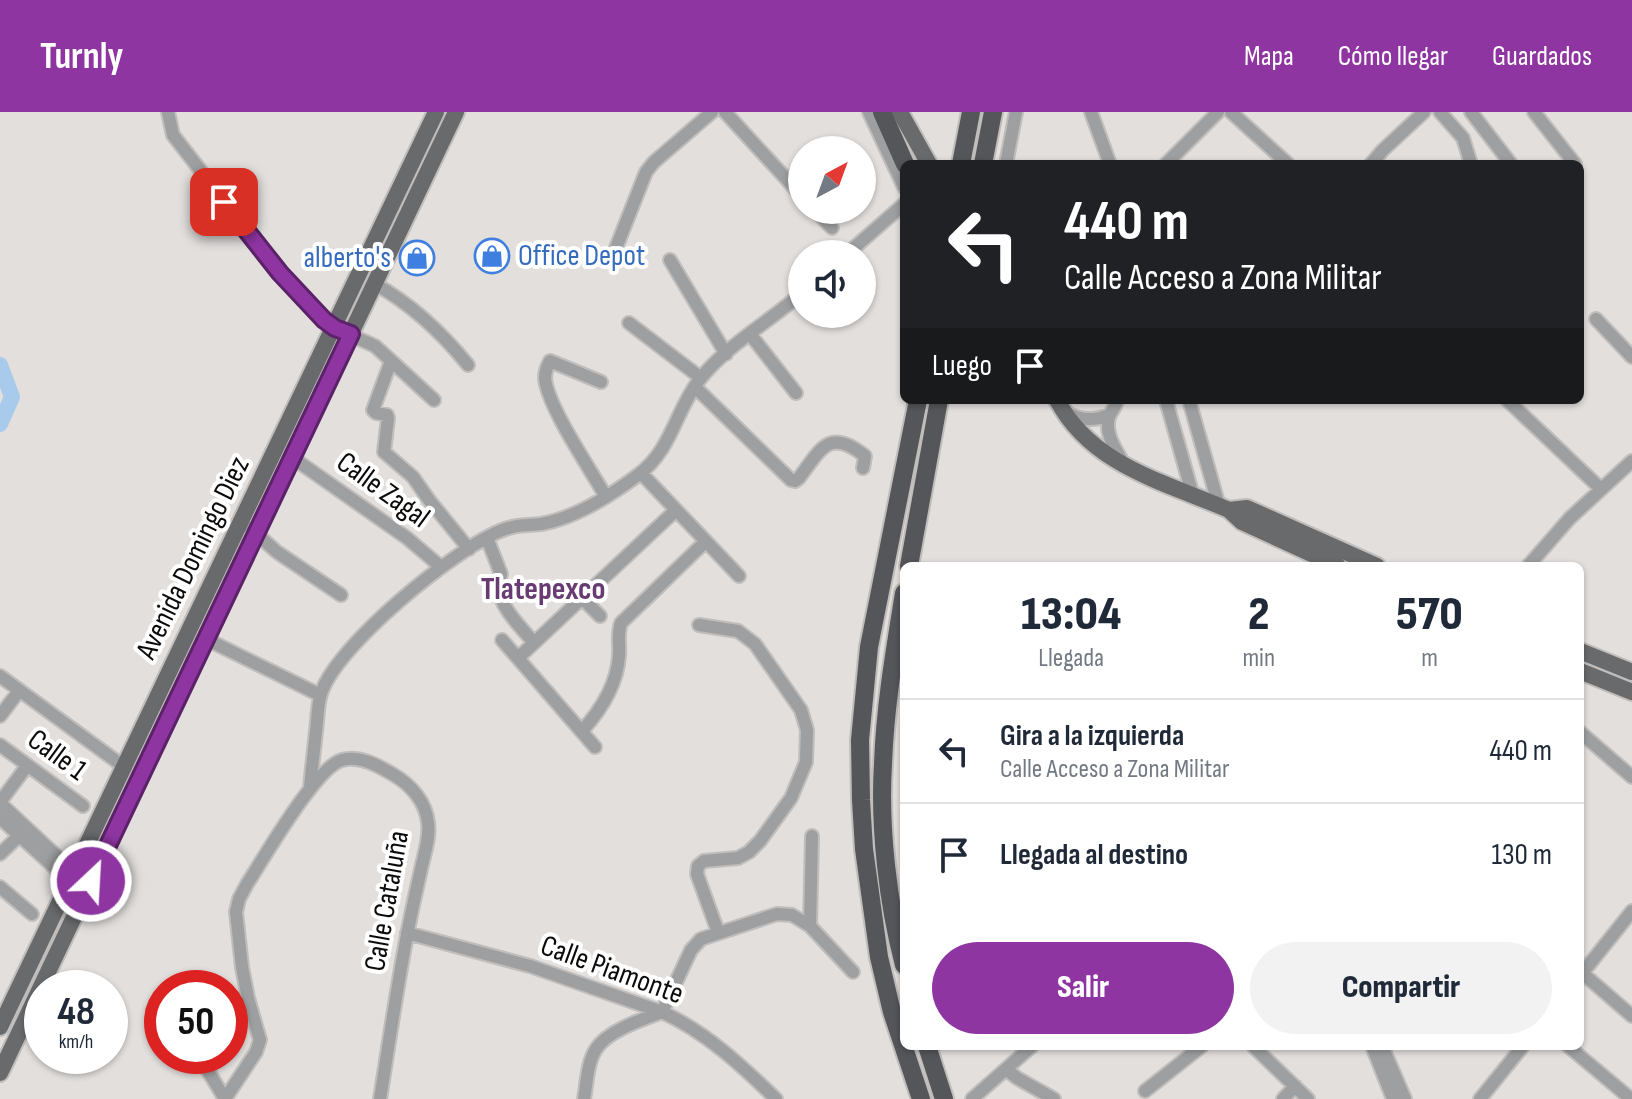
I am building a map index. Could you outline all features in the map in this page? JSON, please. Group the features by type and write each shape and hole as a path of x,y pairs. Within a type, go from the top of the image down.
{"highway":[{"path":"882,112 903,160"},
{"path":"962,160 971,112"},
{"path":"984,160 993,112"},
{"path":"900,1036 879,957 864,849 860,740 869,647 917,404"},
{"path":"910,562 938,404"},
{"path":"900,618 892,668 882,796 892,906 900,945"},
{"path":"905,1050 921,1099"},
{"path":"928,1050 944,1099"}],"main road":[{"name":"Avenida Domingo Diez","path":"0,1027 327,344 330,324 343,309 436,112"},
{"name":"Avenida Domingo Diez","path":"0,1073 456,112"},
{"path":"900,112 927,160"},
{"path":"1060,405 1078,431 1126,467 1224,508 1242,522 1329,562"},
{"path":"1224,508 1247,508 1368,562"},
{"path":"1584,653 1632,672"},
{"path":"1584,673 1632,692"},
{"path":"139,735 156,744"}],"street":[{"path":"168,112 173,135 280,273 330,324 375,346 434,400"},
{"path":"612,258 646,172 712,112"},
{"path":"725,112 788,181"},
{"path":"869,112 900,178"},
{"path":"1007,160 1016,112"},
{"path":"1091,112 1109,160"},
{"path":"1170,160 1218,112"},
{"path":"1231,112 1284,160"},
{"path":"1374,160 1424,112"},
{"path":"1440,112 1463,138 1470,160"},
{"path":"1471,112 1508,160"},
{"path":"1534,112 1572,160"},
{"path":"863,240 900,208"},
{"path":"828,224 832,228"},
{"path":"670,260 726,354"},
{"path":"375,284 399,297 436,330 468,365"},
{"path":"210,1074 225,1099 256,1052 260,1040 242,967 236,912 247,884 310,788 320,695 329,675 347,651 441,567 487,538 516,525 541,524 569,516 606,497 641,473 667,442 698,382 726,354 788,304"},
{"path":"1596,319 1632,357"},
{"path":"629,323 698,382 791,480 799,478 823,447 836,441 845,442 865,456 863,468"},
{"path":"750,334 796,393"},
{"path":"391,361 373,410 388,418 384,452 413,477 469,549"},
{"path":"601,382 550,361 545,370 545,381 555,408 606,497"},
{"path":"1116,404 1109,415 1107,428 1126,467"},
{"path":"1167,404 1193,496"},
{"path":"1190,404 1224,508"},
{"path":"1511,404 1601,489"},
{"path":"1060,405 1075,418 1086,420 1109,415"},
{"name":"Calle Zagal","path":"293,458 397,530 441,567"},
{"path":"1532,562 1570,518 1601,489 1630,468"},
{"path":"641,473 739,576"},
{"path":"518,658 676,510"},
{"path":"241,521 277,552 341,595"},
{"path":"487,538 501,574 497,584 503,605 534,643"},
{"path":"582,731 606,699 617,674 621,623 706,541"},
{"path":"582,598 600,616"},
{"path":"699,625 738,631 755,644 801,710 807,730 806,762 791,798 760,841 738,858 704,861 698,866 697,874 718,932"},
{"path":"206,639 320,695"},
{"path":"502,640 595,747"},
{"path":"0,676 123,766"},
{"path":"0,716 19,691"},
{"path":"1584,735 1632,777"},
{"name":"Calle 1","path":"0,745 83,806"},
{"name":"Calle Cataluña","path":"310,788 329,767 341,760 356,759 379,766 400,778 417,794 428,822 427,844 407,933 380,1099"},
{"path":"27,766 0,802 74,873"},
{"path":"0,818 54,867 74,873"},
{"path":"0,854 19,836"},
{"path":"810,926 812,836"},
{"path":"0,887 32,914"},
{"path":"1584,970 1632,911"},
{"path":"584,1099 594,1051 600,1043 628,1026 662,1012 691,950 701,939 777,914 792,915 810,926 853,972"},
{"name":"Calle Piamonte","path":"407,933 530,966 679,1019 742,1065 776,1099"},
{"path":"1584,976 1632,1016"},
{"path":"972,1099 1027,1050"},
{"path":"1145,1091 1197,1050"},
{"path":"1257,1050 1308,1099"},
{"path":"1374,1050 1393,1099"},
{"path":"1384,1050 1405,1099"},
{"path":"1480,1099 1520,1050"},
{"path":"1573,1050 1631,1099"},
{"path":"1006,1069 1054,1099"},
{"path":"1283,1099 1295,1086"}],"waterway":[{"path":"0,365 12,397 0,424"}],"place":[{"name":"Office Depot","path":"492,256"},
{"name":"alberto's","path":"417,258"}],"district":[{"name":"Tlatepexco","path":"543,589"}],"route":[{"path":"91,881 351,334 324,320 280,273 224,202"}]}
